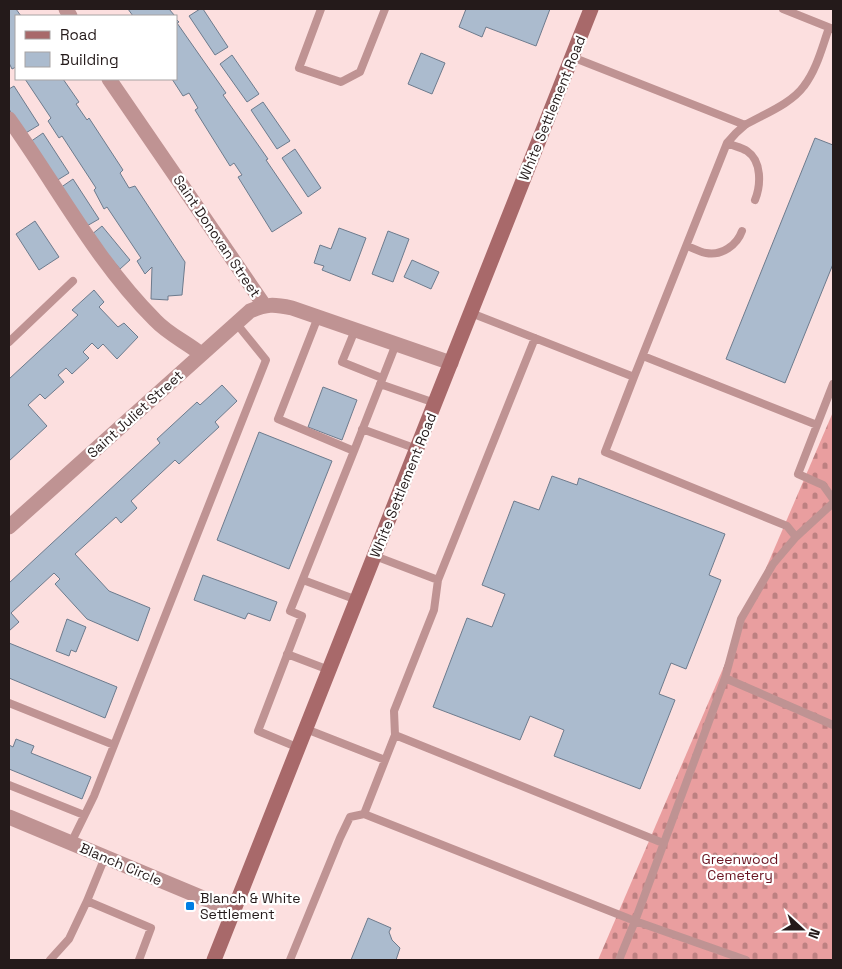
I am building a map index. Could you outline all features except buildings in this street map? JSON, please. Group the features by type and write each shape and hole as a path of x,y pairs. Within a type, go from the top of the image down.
{"main road":[{"name":"White Settlement Road","path":"214,960 591,9"}],"street":[{"name":"Saint Donovan Street","path":"110,80 264,305 272,304 292,308 451,364"},
{"path":"9,119 89,240 122,282 156,321 170,333 186,341 201,354"},
{"name":"Saint Juliet Street","path":"9,527 236,323 250,311 264,305"},
{"name":"Blanch Circle","path":"9,817 234,911"}],"lane":[{"path":"321,9 299,68 341,82 360,72 384,9"},
{"path":"782,9 831,28 804,86 794,96 745,125 727,143 604,452 787,526 796,537"},
{"path":"572,57 745,125"},
{"path":"727,143 747,151 756,160 759,175 758,192 755,200"},
{"path":"686,246 707,254 719,253 731,248 742,231"},
{"path":"9,342 73,281"},
{"path":"471,313 634,378"},
{"path":"318,317 278,419 354,451"},
{"path":"71,843 94,796 266,360 236,323"},
{"path":"355,330 342,362 381,381 435,403"},
{"path":"364,814 395,735 394,711 434,610 438,580 535,338"},
{"path":"299,748 258,731 302,616 290,611 396,344"},
{"path":"643,356 817,426"},
{"path":"833,384 798,474 823,485 833,499"},
{"path":"362,429 417,449"},
{"path":"619,960 724,678 741,619 773,564 796,537 833,503"},
{"path":"375,556 438,580"},
{"path":"302,580 357,600"},
{"path":"288,654 330,670"},
{"path":"724,678 833,725"},
{"path":"9,702 114,745"},
{"path":"306,729 385,760"},
{"path":"395,735 663,844"},
{"path":"9,785 84,815"},
{"path":"290,960 350,817 364,814 635,921 746,960"},
{"path":"50,960 69,939 105,857"},
{"path":"87,901 151,928 138,960"}],"green space":[{"name":"Greenwood Cemetery","path":"833,412 833,960 598,960"}],"place":[{"name":"Blanch & White Settlement","path":"190,906"}]}
